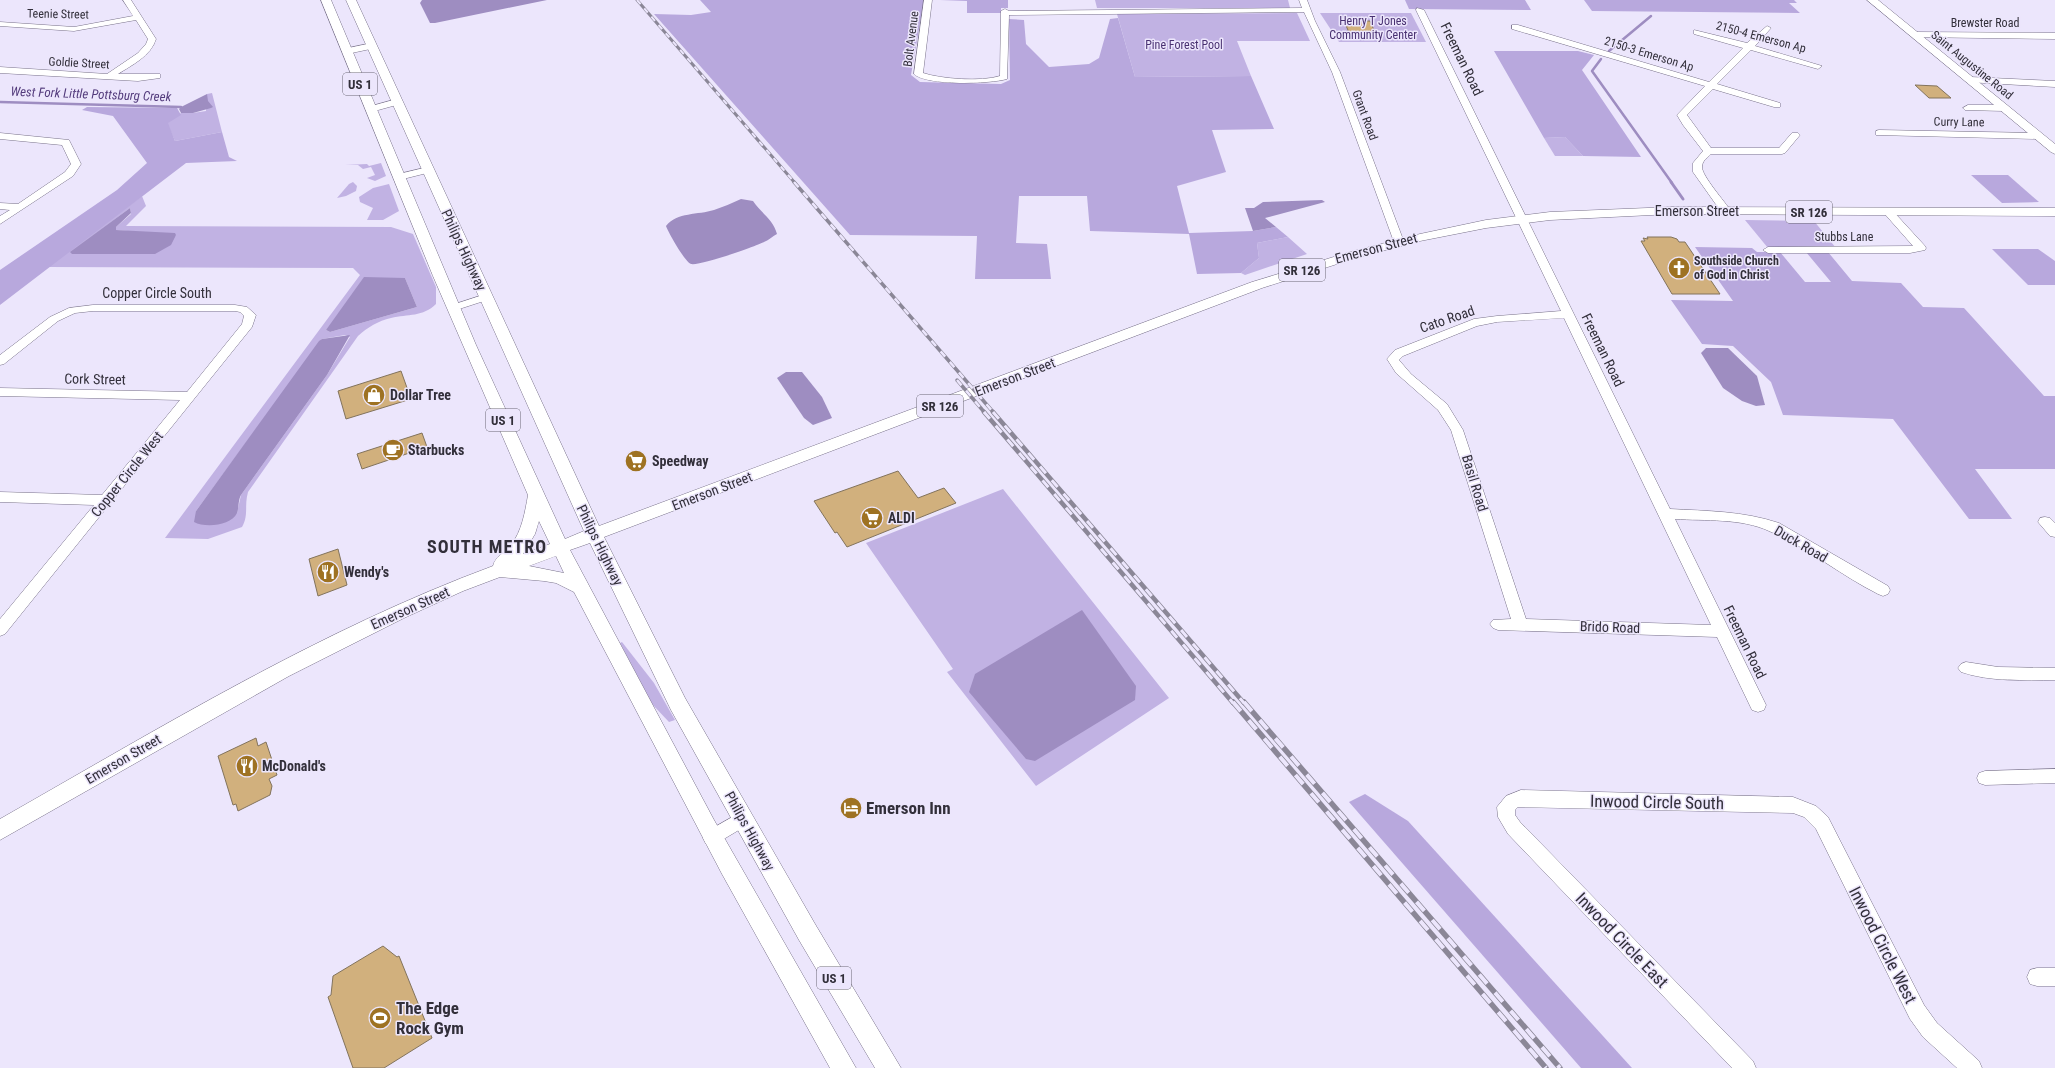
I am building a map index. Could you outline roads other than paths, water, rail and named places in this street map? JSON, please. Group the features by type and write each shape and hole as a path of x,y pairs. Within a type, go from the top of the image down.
{"main road":[{"name":"US 1","path":"326,0 453,308 561,547 712,838 773,948 844,1068"},
{"name":"Philips Highway","path":"351,0 594,534 678,704 807,932 889,1068"},
{"name":"Saint Augustine Road","path":"1872,0 2055,150"},
{"name":"Emerson Street","path":"0,830 295,663 404,610 493,572 1257,285 1339,258 1399,242 1472,226 1522,219 1630,211 2055,212"},
{"path":"493,572 510,558 525,539 532,520 536,492"},
{"path":"493,572 551,574 566,579 581,588"}],"street":[{"path":"108,77 146,51 152,43 152,39 128,0"},
{"name":"Bolt Avenue","path":"928,0 918,74 933,79 1000,79 1004,77 1005,12 1306,10"},
{"name":"Grant Road","path":"1303,0 1306,10 1336,72 1399,242"},
{"name":"Freeman Road","path":"1420,10 1758,705"},
{"name":"Teenie Street","path":"0,24 82,28 138,17"},
{"name":"2150-3 Emerson Ap","path":"1515,27 1777,104"},
{"path":"1708,151 1682,117 1767,28"},
{"name":"2150-4 Emerson Ap","path":"1697,32 1818,66"},
{"name":"Brewster Road","path":"1916,35 2055,36"},
{"path":"347,51 372,46"},
{"name":"Goldie Street","path":"0,70 108,77 138,78 157,76"},
{"path":"1970,80 2055,84"},
{"path":"371,109 397,102"},
{"path":"1968,108 2004,108"},
{"name":"Curry Lane","path":"1879,133 2038,136"},
{"path":"1708,151 1782,151 1795,135"},
{"path":"0,136 61,141 69,145 76,164 69,174 0,221"},
{"path":"1708,151 1696,166 1698,172 1726,211"},
{"path":"399,177 428,170"},
{"path":"0,206 20,207"},
{"name":"Stubbs Lane","path":"1768,250 1910,250 1921,248 1888,212"},
{"path":"453,308 486,297"},
{"name":"Copper Circle South","path":"0,361 63,314 93,308 234,308 243,309 250,315"},
{"name":"Cato Road","path":"1394,364 1393,359 1399,353 1474,323 1497,319 1568,314"},
{"name":"Copper Circle West","path":"1,628 248,325 250,315"},
{"name":"Basil Road","path":"1394,364 1441,404 1454,423 1471,470 1520,624"},
{"name":"Cork Street","path":"0,392 190,396"},
{"path":"0,497 106,500"},
{"name":"Duck Road","path":"1664,514 1740,520 1773,527 1804,543 1858,579 1882,590"},
{"name":"Brido Road","path":"1498,624 1721,631"},
{"path":"1966,668 1998,674 2055,674"},
{"path":"1985,778 2055,776"},
{"name":"Inwood Circle South","path":"1506,807 1512,801 1521,798 1794,805 1810,811"},
{"name":"Inwood Circle East","path":"1506,807 1507,817 1514,828 1746,1068"},
{"name":"Inwood Circle West","path":"1810,811 1822,823 1917,1012 1930,1030 1972,1068"},
{"path":"712,838 743,819"}],"waterway":[{"path":"1609,51 1651,16"},
{"path":"1601,59 1592,71 1672,183"},
{"name":"West Fork Little Pottsburg Creek","path":"0,102 181,107"},
{"path":"1671,182 1683,199"}],"railway":[{"path":"637,0 795,183"},
{"path":"794,182 994,413"},
{"path":"957,380 985,413"},
{"path":"984,412 1233,703"},
{"path":"993,412 1244,703"},
{"path":"1233,702 1546,1068"},
{"path":"1244,702 1560,1068"}],"place":[{"name":"Southside Church of God in Christ","path":"1679,268"},
{"name":"Dollar Tree","path":"374,395"},
{"name":"Starbucks","path":"393,450"},
{"name":"Speedway","path":"636,461"},
{"name":"ALDI","path":"872,518"},
{"name":"Wendy's","path":"328,572"},
{"name":"McDonald's","path":"247,766"},
{"name":"Emerson Inn","path":"851,808"},
{"name":"The Edge Rock Gym","path":"380,1018"}],"district":[{"name":"SOUTH METRO","path":"487,546"}],"park label":[{"name":"Henry T Jones Community Center","path":"1373,28"},
{"name":"Pine Forest Pool","path":"1184,45"}]}
